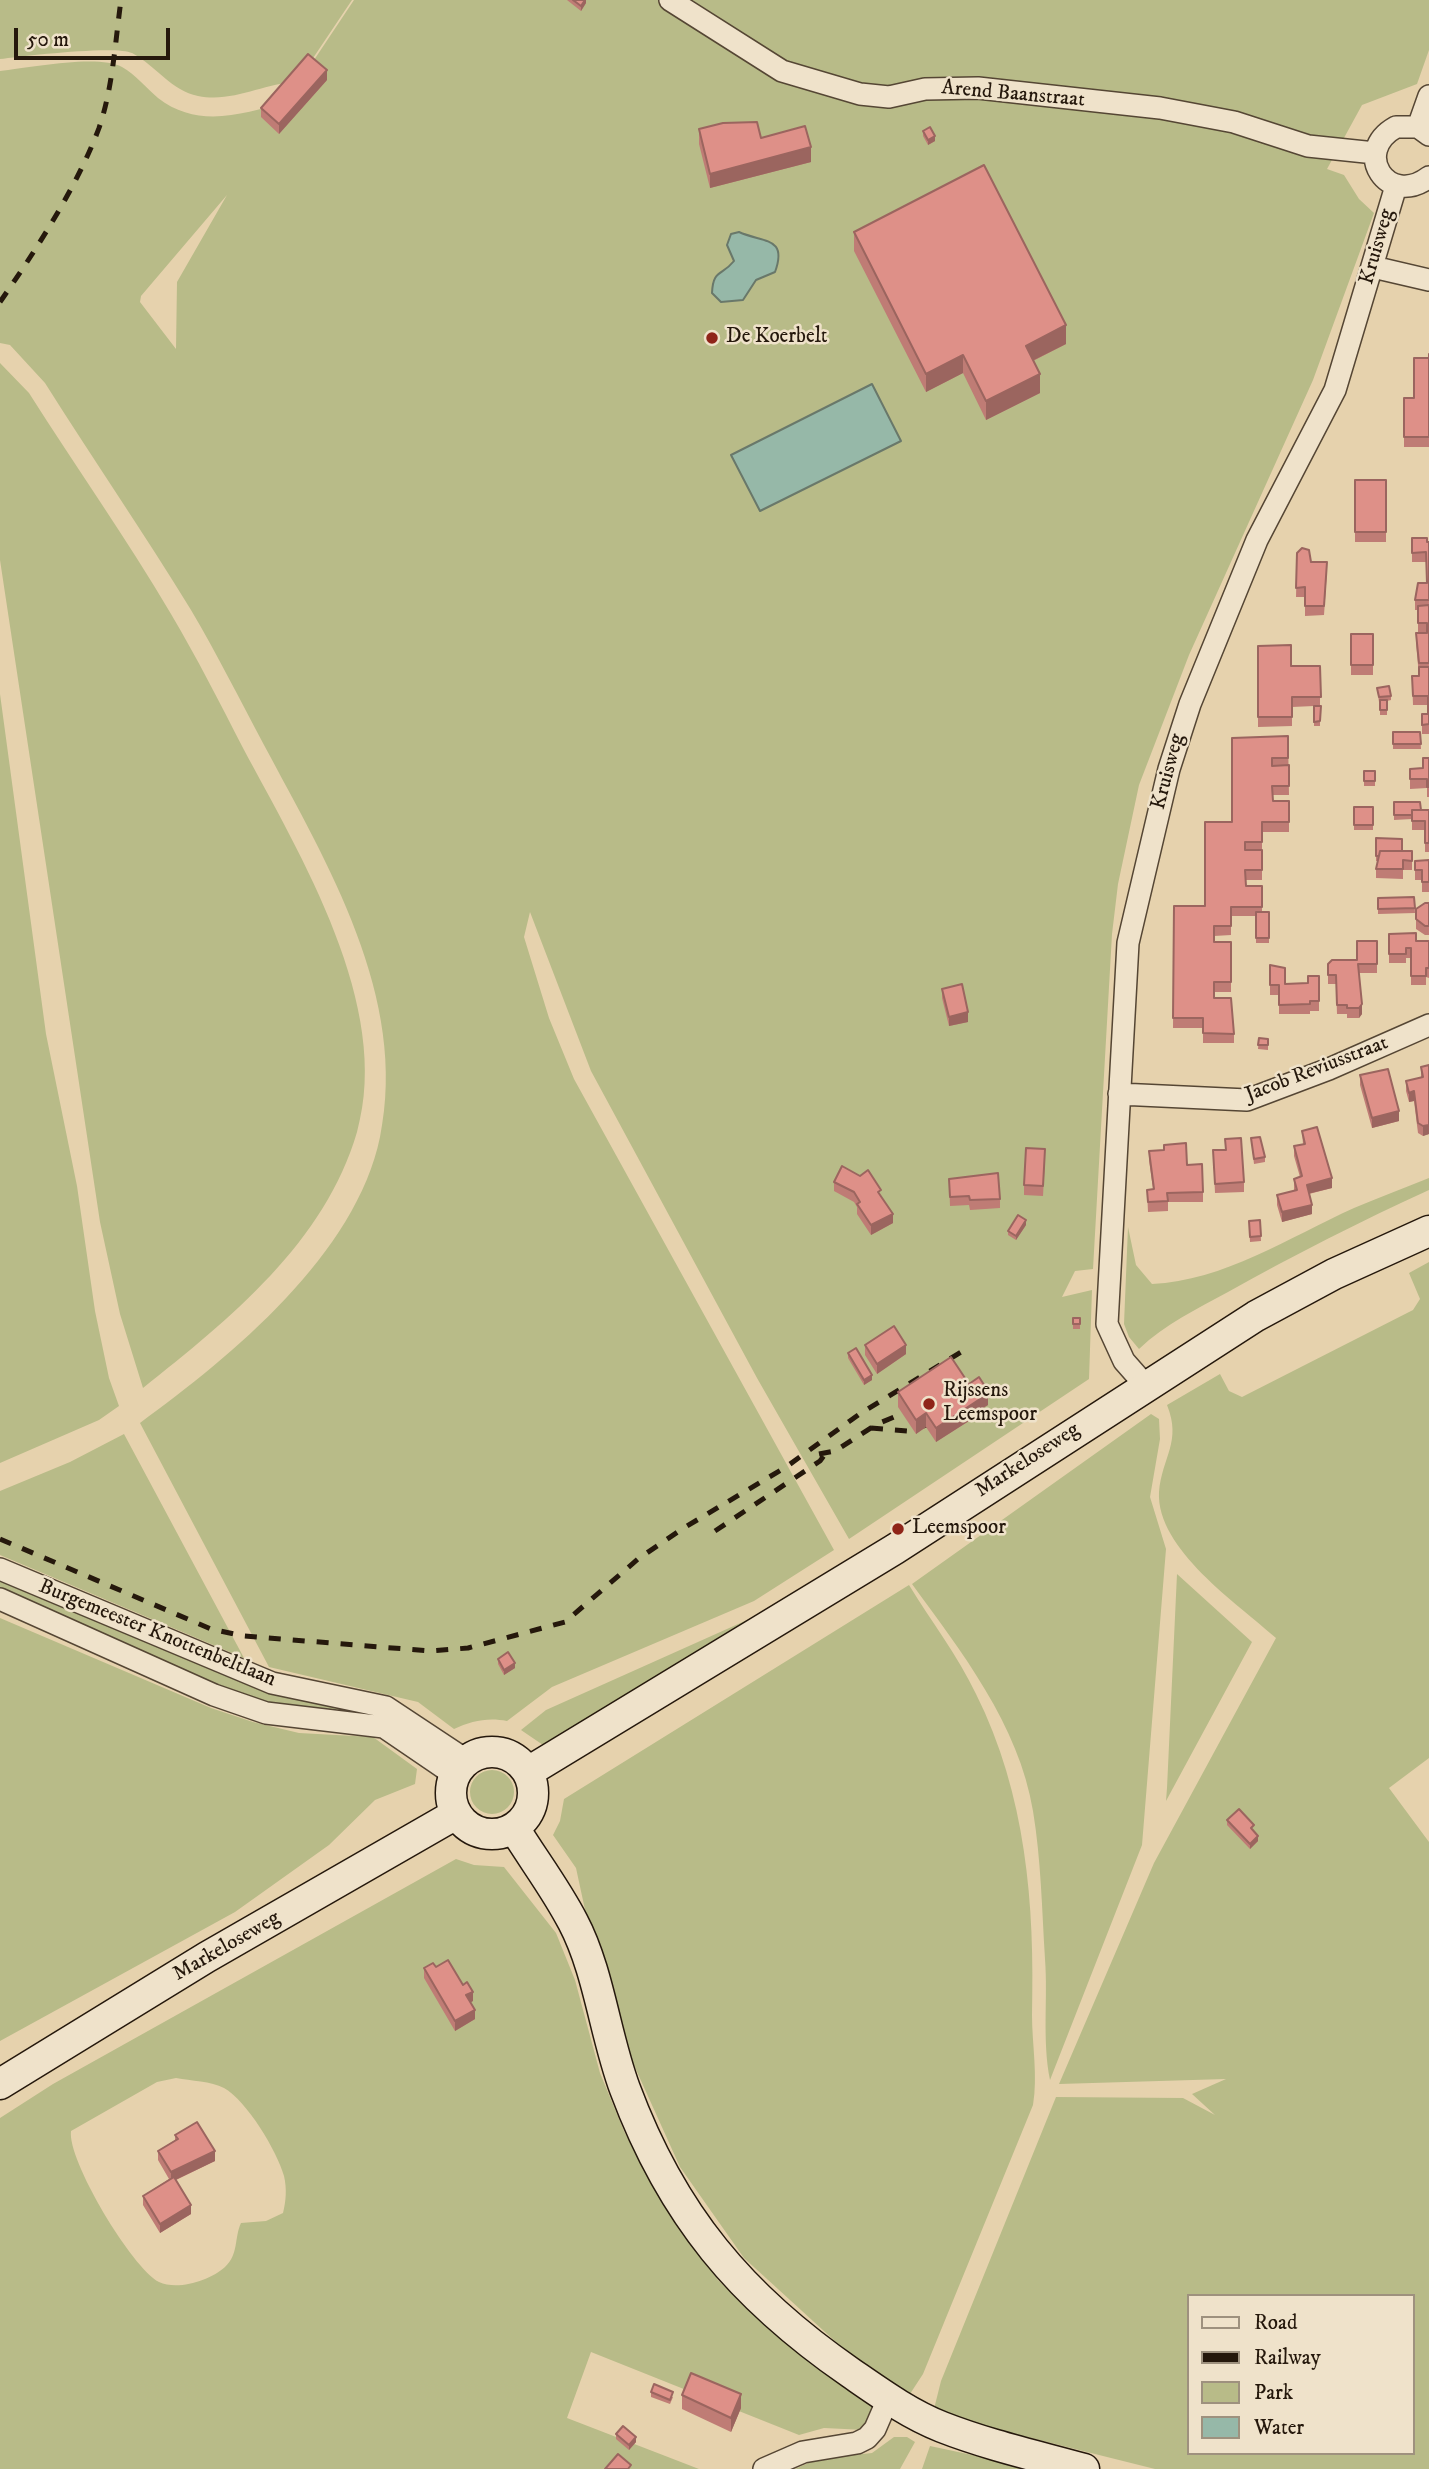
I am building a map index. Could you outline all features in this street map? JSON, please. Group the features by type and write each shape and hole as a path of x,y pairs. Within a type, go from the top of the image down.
{"main road":[{"name":"Markeloseweg","path":"528,1772 895,1549 1256,1316 1334,1274 1429,1231"},
{"path":"482,1752 508,1755 528,1772 533,1796 530,1808 514,1828 494,1834 482,1833 463,1823 456,1814 451,1801 460,1767 482,1752"},
{"name":"Markeloseweg","path":"0,2084 207,1957 456,1814"},
{"path":"514,1828 574,1923 625,2089 659,2167 685,2213 716,2253 763,2305 797,2336 888,2399 923,2419 969,2437 1084,2469"}],"street":[{"name":"Arend Baanstraat","path":"670,0 782,71 860,94 889,97 925,89 968,88 1160,108 1234,122 1308,146 1375,153"},
{"path":"1429,96 1424,131 1407,125 1386,132 1375,153 1382,176 1396,186 1419,184 1429,177"},
{"name":"Kruisweg","path":"1146,1386 1124,1362 1107,1324 1128,943 1176,741 1257,540 1335,390 1396,186"},
{"path":"1373,267 1429,281"},
{"name":"Jacob Reviusstraat","path":"1119,1094 1247,1100 1329,1069 1429,1025"},
{"name":"Burgemeester Knottenbeltlaan","path":"0,1569 272,1683 386,1707 460,1767"},
{"name":"Burgemeester Knottenbeltlaan","path":"0,1599 215,1695 267,1713 384,1727 460,1767"},
{"path":"764,2469 803,2452 845,2445 867,2438 875,2429 888,2399"}],"green space":[{"path":"0,0 352,0 297,82 236,95 211,97 198,96 180,89 141,58 123,51 69,52 0,59"},
{"path":"354,0 1429,0 1429,50 1417,84 1362,105 1327,169 1344,175 1359,199 1374,213 1313,380 1189,655 1139,785 1118,884 1112,934 1093,1269 1075,1271 1062,1297 1092,1290 1089,1379 849,1539 757,1378 591,1071 530,912 524,937 549,1018 574,1079 834,1550 754,1601 552,1687 507,1721 480,1720 454,1729 418,1702 269,1667 140,1423 213,1366 286,1299 318,1261 345,1222 367,1180 380,1137 386,1085 383,1034 373,983 336,884 210,643 45,383 10,345 0,343 0,71 80,62 111,63 127,70 173,108 205,116 237,114 286,102","holes":["227,195 177,282 176,349 140,302 141,296"]},
{"path":"0,363 29,393 137,558 199,664 314,883 352,983 362,1034 365,1084 357,1132 342,1172 322,1209 298,1243 241,1306 143,1388 120,1314 100,1222 0,560"},
{"path":"0,694 46,1034 77,1186 95,1311 109,1378 119,1406 99,1420 0,1463"},
{"path":"1429,1178 1429,1190 1328,1239 1193,1311 1170,1324 1139,1349 1129,1337 1124,1324 1128,1227 1136,1265 1152,1284 1178,1281 1205,1275 1256,1256 1354,1208"},
{"path":"1429,1262 1429,1758 1389,1788 1429,1842 1429,2469 1155,2469 959,2420 934,2409 941,2381 1056,2097 1183,2098 1215,2115 1192,2094 1226,2079 1059,2084 1154,1863 1276,1638 1202,1574 1171,1534 1162,1513 1159,1492 1172,1440 1171,1418 1167,1405 1220,1374 1229,1391 1242,1397 1413,1310 1420,1299 1409,1273"},
{"path":"1151,1414 1159,1419 1160,1439 1150,1497 1166,1549 1142,1845 1050,2080 1046,2050 1046,1974 1040,1866 1026,1779 1015,1749 986,1690 912,1584"},
{"path":"124,1434 244,1658 0,1555 0,1491 70,1462"},
{"path":"1177,1574 1252,1642 1166,1801 1167,1788"},
{"path":"0,1576 387,1719 258,1703 0,1596"},
{"path":"909,1585 953,1652 976,1694 993,1732 1016,1810 1024,1850 1032,1932 1035,2083 1033,2105 923,2374 908,2397 848,2353 744,2258 680,2167 633,2063 607,1968 587,1919 576,1868 553,1835 560,1821 564,1799"},
{"path":"756,1616 579,1728 543,1745 521,1730 546,1710"},
{"path":"0,1618 211,1708 253,1722 299,1733 373,1737 417,1769 415,1784 375,1800 329,1845 235,1912 0,2041"},
{"path":"492,1770 507,1777 514,1792 507,1807 492,1814 477,1807 470,1792 477,1777"},
{"path":"456,1859 474,1865 504,1867 556,1933 575,1980 600,2073 624,2131 651,2184 718,2280 771,2331 862,2389 873,2407 872,2420 865,2430 824,2428 799,2435 591,2352 567,2418 699,2469 0,2469 0,2118 53,2084","holes":["176,2078 219,2086 233,2094 260,2127 275,2154 286,2186 283,2213 266,2221 241,2223 232,2257 225,2267 203,2280 185,2285 159,2282 133,2257 90,2188 79,2165 71,2131 157,2082"]},
{"path":"894,2437 907,2437 915,2442 900,2469 795,2469 817,2459 872,2453"},
{"path":"930,2446 1038,2469 922,2469"}],"water":[{"path":"739,232 776,246 778,260 775,272 756,280 743,300 721,302 712,293 714,280 734,261 727,245 731,234"},
{"path":"872,384 901,441 760,511 731,455"}],"building":[{"path":"573,0 585,0 581,6"},
{"path":"308,54 327,70 279,124 261,108"},
{"path":"757,122 761,138 805,126 811,147 710,174 699,129 723,123"},
{"path":"930,127 935,136 928,140 923,131"},
{"path":"984,165 1066,325 1026,346 1040,374 986,401 963,355 926,374 854,232"},
{"path":"1414,358 1429,358 1429,437 1404,437 1404,398 1414,398"},
{"path":"1355,480 1386,480 1386,532 1355,532"},
{"path":"1412,538 1427,538 1429,542 1429,600 1415,600 1418,583 1427,583 1426,552 1412,553"},
{"path":"1302,548 1309,550 1311,562 1327,562 1324,606 1305,606 1305,587 1296,588 1297,553"},
{"path":"1429,605 1429,663 1419,663 1416,633 1427,633 1427,623 1418,623 1418,606"},
{"path":"1351,634 1373,634 1373,665 1351,665"},
{"path":"1291,645 1291,666 1320,666 1321,697 1292,697 1292,717 1258,717 1258,646"},
{"path":"1419,667 1429,667 1429,724 1422,725 1422,714 1428,714 1428,696 1413,696 1412,676 1419,676"},
{"path":"1389,686 1391,696 1379,697 1377,688"},
{"path":"1380,700 1387,700 1387,710 1380,710"},
{"path":"1314,706 1321,706 1320,721 1314,722"},
{"path":"1393,732 1420,732 1421,744 1393,744"},
{"path":"1288,736 1288,758 1272,758 1272,766 1289,765 1289,786 1272,786 1273,801 1289,801 1289,822 1262,822 1262,842 1245,842 1245,850 1262,850 1262,870 1245,870 1246,886 1262,886 1262,907 1231,907 1231,926 1214,926 1214,942 1231,942 1231,982 1214,982 1214,998 1231,998 1234,1034 1203,1033 1203,1018 1173,1018 1174,906 1205,906 1205,822 1232,822 1232,738"},
{"path":"1423,758 1429,758 1429,787 1427,779 1410,779 1410,769 1423,768"},
{"path":"1364,771 1375,771 1375,781 1364,781"},
{"path":"1394,802 1420,802 1421,810 1412,810 1412,815 1394,815"},
{"path":"1354,807 1373,807 1373,825 1354,825"},
{"path":"1412,810 1429,810 1429,843 1425,843 1425,821 1412,821"},
{"path":"1376,838 1402,839 1402,851 1380,851 1379,856 1376,856"},
{"path":"1380,851 1412,851 1412,861 1403,860 1403,869 1376,869"},
{"path":"1429,860 1429,882 1422,882 1422,870 1415,870 1415,861"},
{"path":"1414,897 1415,908 1378,909 1378,898"},
{"path":"1429,903 1429,926 1416,919 1416,909"},
{"path":"1256,912 1269,912 1269,938 1256,938"},
{"path":"1416,933 1416,941 1429,941 1429,968 1426,968 1426,976 1411,976 1411,948 1406,948 1406,954 1389,954 1389,934"},
{"path":"1357,941 1377,941 1377,964 1358,964 1362,1004 1359,1008 1347,1008 1347,1005 1337,1005 1336,975 1328,975 1328,964 1332,960 1357,960"},
{"path":"1270,965 1285,968 1285,984 1308,983 1308,976 1319,976 1319,1001 1279,1005 1279,985 1270,985"},
{"path":"962,984 968,1012 949,1017 942,989"},
{"path":"1259,1038 1268,1039 1268,1045 1258,1045"},
{"path":"1429,1065 1429,1125 1423,1126 1418,1123 1414,1091 1409,1093 1406,1081 1423,1077 1421,1067"},
{"path":"1388,1069 1399,1111 1372,1118 1360,1075"},
{"path":"1317,1127 1332,1178 1307,1185 1312,1205 1282,1212 1277,1195 1297,1190 1294,1179 1302,1176 1294,1146 1305,1144 1302,1131"},
{"path":"1260,1137 1265,1157 1254,1159 1251,1138"},
{"path":"1241,1138 1244,1182 1215,1184 1213,1150 1226,1150 1225,1139"},
{"path":"1186,1143 1187,1165 1202,1164 1203,1192 1167,1193 1168,1201 1148,1202 1147,1190 1154,1189 1149,1151 1164,1150 1164,1145"},
{"path":"1026,1148 1045,1149 1043,1186 1024,1185"},
{"path":"842,1166 860,1176 868,1170 881,1190 878,1192 893,1214 871,1225 857,1204 860,1202 854,1192 834,1182"},
{"path":"998,1173 1000,1199 970,1200 969,1196 950,1197 949,1179"},
{"path":"1018,1215 1026,1220 1016,1236 1008,1231"},
{"path":"1260,1220 1261,1236 1250,1237 1249,1221"},
{"path":"1073,1318 1080,1318 1080,1324 1073,1324"},
{"path":"894,1326 906,1345 877,1364 865,1345"},
{"path":"856,1348 872,1375 864,1380 848,1353"},
{"path":"951,1357 969,1384 979,1377 988,1391 936,1428 926,1413 916,1420 898,1392"},
{"path":"508,1652 515,1663 504,1670 498,1659"},
{"path":"1239,1809 1254,1825 1251,1828 1258,1836 1250,1844 1227,1820"},
{"path":"448,1960 463,1985 467,1982 473,1992 466,1995 475,2010 455,2021 424,1968 433,1963 436,1967"},
{"path":"197,2122 215,2151 171,2172 158,2151 178,2139 175,2135"},
{"path":"174,2177 191,2205 160,2224 143,2196"},
{"path":"691,2373 741,2394 731,2418 682,2395"},
{"path":"654,2384 673,2392 670,2400 651,2392"},
{"path":"623,2426 636,2437 629,2445 616,2434"},
{"path":"618,2454 631,2465 628,2469 605,2469"}],"railway":[{"path":"0,302 68,195 99,128 111,81 121,0"},
{"path":"0,1539 211,1629 244,1636 430,1651 468,1648 565,1622 638,1559 682,1529 786,1467 861,1413 961,1352"},
{"path":"819,1454 835,1451 877,1424 909,1411"},
{"path":"871,1428 908,1431 932,1423"},
{"path":"715,1531 820,1461 826,1453"}],"place":[{"name":"De Koerbelt","path":"712,338"},
{"name":"Rijssens Leemspoor","path":"929,1404"},
{"name":"Leemspoor","path":"898,1529"}]}
